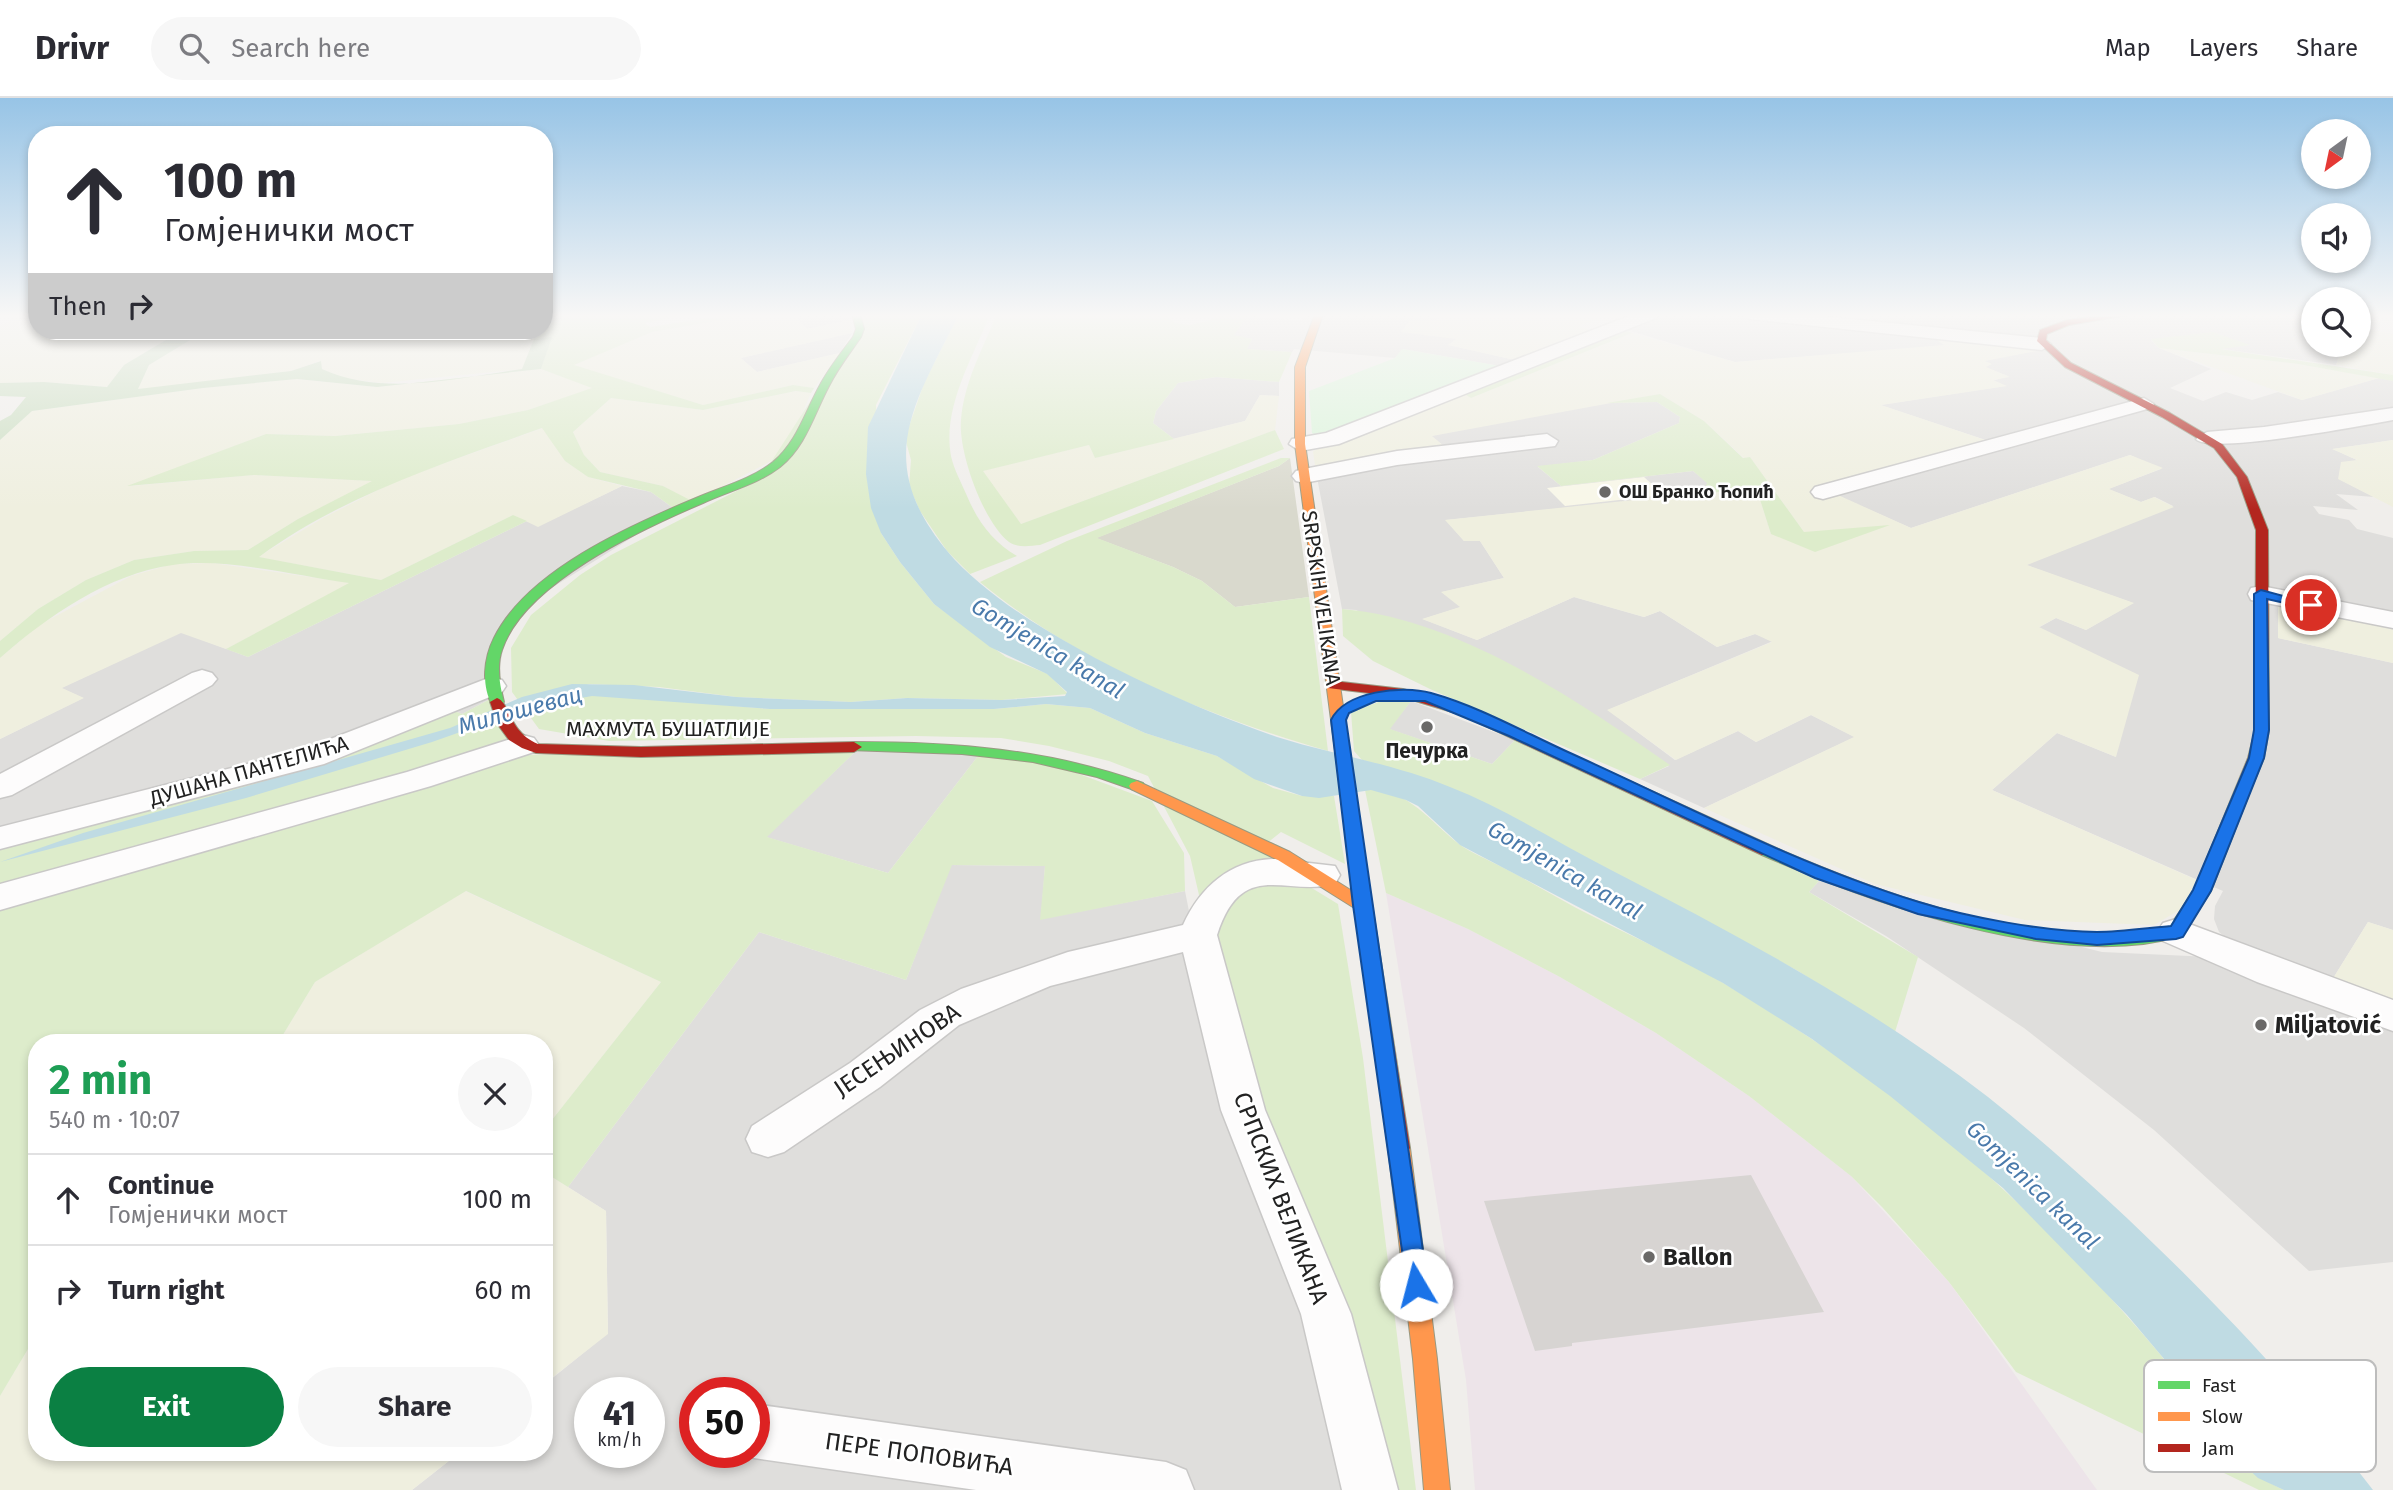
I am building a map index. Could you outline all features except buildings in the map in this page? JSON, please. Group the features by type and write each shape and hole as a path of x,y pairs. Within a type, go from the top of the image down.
{"street":[{"path":"0,897 419,779 517,738 494,692 490,660 497,641 533,597 595,554 692,504 749,481 776,465 790,453 829,379"},
{"name":"SRPSKIH VELIKANA","path":"1300,379 1300,444 1338,720 1340,872"},
{"path":"1300,444 1332,439 1485,379"},
{"path":"2095,379 2207,439 2235,464 2257,517 2264,558 2261,594 2262,730 2256,758 2202,891 2176,932"},
{"path":"1823,492 2144,404"},
{"path":"2207,439 2264,434 2393,414"},
{"path":"1304,476 1397,458 1546,441"},
{"path":"2261,594 2393,620"},
{"path":"1325,629 1343,649"},
{"path":"1384,675 1427,697 1475,716 1821,874 1918,908 2048,934 2097,939 2176,932 2219,952 2393,1016"},
{"path":"0,788 202,679"},
{"path":"1333,685 1371,686 1427,697"},
{"name":"ДУШАНА ПАНТЕЛИЋА","path":"0,838 313,757 494,692"},
{"path":"1338,720 1343,710 1359,701 1390,695 1427,697"},
{"name":"МАХМУТА БУШАТЛИЈЕ","path":"517,738 551,749 662,752 919,748 1030,755 1087,767 1129,782 1340,872 1362,905"},
{"path":"1198,935 1208,908 1237,880 1263,871 1340,872 1362,905 1426,1352 1437,1490"},
{"name":"ЈЕСЕЊИНОВА","path":"768,1139 827,1097 867,1074 901,1043 943,1015 976,999 1039,973 1198,935"},
{"name":"СРПСКИХ ВЕЛИКАНА","path":"1198,935 1243,1110 1326,1314 1370,1490"},
{"name":"ПЕРЕ ПОПОВИЋА","path":"770,1433 1167,1490"}],"shaded area":[{"path":"1204,379 1279,382 1279,396 1260,395 1245,421 1174,439 1153,423 1156,411 1178,383"},
{"path":"2190,379 2170,388 2203,401 2226,392 2252,400 2278,392 2302,400 2376,379 2393,381 2393,440 2333,449 2359,461 2339,479 2374,497 2336,494 2358,510 2313,506 2319,514 2349,520 2357,529 2393,538 2393,617 2278,638 2393,663 2393,930 2368,922 2332,980 2233,943 2219,932 2214,919 2215,906 2223,891 1992,790 2057,733 2116,757 2038,628 2056,618 2086,630 2133,603 2026,565 2173,506 2155,497 2141,502 2108,489 2161,469 2130,455 1911,528 1836,495 2007,447 1880,405 2005,386 1992,381"},
{"path":"1657,402 1680,417 1679,423 1593,460 1538,467 1561,486 1693,471 1708,483 1702,494 1446,520 1464,541 1480,541 1504,578 1442,592 1461,607 1423,619 1477,640 1574,597 1644,617 1660,611 1717,647 1755,634 1773,641 1608,710 1675,760 1738,731 1756,742 1811,715 1855,737 1704,808 1640,779 1669,766 1356,610 1342,609 1316,472 1444,446 1431,436 1511,419 1607,403"},
{"path":"1290,458 1309,597 1235,607 1202,581 1096,538 1279,466"},
{"name":"ОШ Бранко Ћопић","path":"1644,477 1664,495 1565,506 1547,488"},
{"path":"622,486 651,492 676,510 510,614 494,697 462,714 447,708 336,746 0,835 0,739 83,698 61,688 181,632 248,657 527,521 538,526"},
{"path":"1411,701 1515,740 1492,764 1389,729"},
{"path":"857,750 981,752 888,873 766,837"},
{"path":"951,865 1045,866 1041,919 1185,891 1202,977 1362,1490 412,1490 449,1461 553,1461 553,1378 608,1333 606,1211 568,1187 759,932 906,980"},
{"path":"1819,881 2102,952 2211,957 2393,1019 2393,1262 2309,1271 2154,1130 2024,1028 1886,936 1809,892"},
{"path":"1386,893 1468,929 1560,977 1656,1033 1749,1096 1851,1176 1949,1282 2097,1490 1475,1490 1466,1380"}],"green space":[{"path":"0,379 113,379 107,387 44,382 0,383"},
{"path":"113,379 143,379 138,389 223,379 355,379 395,384 412,383 377,387 297,379 203,388 32,411 0,440 0,421 11,415 26,397 0,396 0,383 44,382 107,387"},
{"path":"142,379 226,379 137,390"},
{"path":"296,379 377,387 450,379 569,379 594,388 528,410 459,424 335,436 266,434 131,486 254,475 374,481 298,519 248,550 194,551 134,560 86,580 38,609 0,641 0,440 32,411 203,388"},
{"path":"349,379 422,379 381,383"},
{"path":"568,379 619,379 703,405 793,385 814,388 811,393 796,391 703,410 611,398 573,432 584,455 600,472 663,486 692,501 676,510 651,492 588,477 565,461 542,428 432,468 360,498 291,535 259,557 381,580 513,515 527,521 248,657 226,649 349,583 214,563 173,565 149,570 125,577 80,599 38,627 0,658 0,641 38,609 86,580 134,560 194,551 248,550 298,519 372,481 254,475 127,486 266,434 335,436 459,424 528,410 592,388"},
{"path":"618,379 821,379 814,388 793,385 703,405"},
{"path":"825,379 889,379 876,405 881,533 900,562 934,604 1006,657 1048,674 1068,694 1002,700 907,698 851,702 736,697 659,687 587,684 609,695 770,709 994,709 1046,704 1090,708 1145,733 1217,756 1273,788 1302,796 1334,796 1345,864 1281,832 1266,844 1281,855 1202,908 1190,856 1148,776 1109,761 1049,746 1001,738 916,736 609,741 539,729 512,692 511,648 531,615 580,575 611,555 760,479"},
{"path":"926,379 963,379 955,401 949,438 954,466 981,523 994,538 1017,556 970,574 947,551 920,511 909,486 911,460 905,438"},
{"path":"971,379 1204,379 1178,383 1156,411 1153,423 1174,439 1095,458 1089,445 983,471 1021,524 1275,430 1284,449 1040,545 1016,545 999,532 990,519 968,467 961,433 966,392"},
{"path":"1241,379 1280,379 1279,382"},
{"path":"1340,379 1468,379 1337,433 1318,436 1312,433 1309,391"},
{"path":"1495,379 1518,379 1471,398 1461,392"},
{"path":"1518,379 1999,379 1993,380 2007,386 1881,405 2009,448 1838,495 1911,528 2130,455 2163,468 2109,489 2141,502 2154,497 2174,507 2027,565 2134,603 2086,630 2056,618 2039,627 2139,675 2116,757 2057,733 1992,790 2199,881 2183,908 2154,925 2025,920 1875,884 1704,808 1854,737 1811,715 1756,742 1738,731 1676,760 1607,710 1772,642 1755,634 1717,647 1660,611 1644,617 1574,597 1477,640 1422,619 1460,607 1441,592 1504,578 1480,541 1464,541 1445,520 1756,487 1771,534 1804,532 1750,457 1744,458 1704,421 1660,394 1432,436 1445,447 1316,472 1313,451 1461,392 1471,398"},
{"path":"2244,379 2376,379 2302,400"},
{"path":"797,391 811,393 793,434 771,461 692,502 663,486 600,472 584,455 573,432 611,398 703,410"},
{"path":"1660,394 1704,421 1743,458 1750,457 1804,532 1890,525 1815,552 1771,534 1756,487 1702,494 1707,483 1693,471 1561,486 1537,466 1593,460 1679,423 1680,417 1657,402 1607,403"},
{"path":"1260,395 1279,396 1275,430 1021,524 982,471 1089,445 1095,458 1245,421"},
{"path":"543,428 565,461 588,477 622,486 538,527 513,515 381,580 258,557 323,518 400,479"},
{"path":"2393,440 2393,507 2338,479 2341,462 2357,460 2332,449"},
{"path":"1281,458 1290,458 1279,466 1097,538 1202,581 1235,607 1309,597 1328,751 1236,721 1145,684 1059,638 980,582 1067,541"},
{"path":"212,563 351,583 226,649 181,633 62,688 84,698 0,739 0,658 39,625 131,576 173,564"},
{"path":"2278,600 2393,617 2393,663 2278,638"},
{"path":"1342,609 1385,616 1429,628 1472,645 1556,690 1670,765 1640,779 1430,689 1373,661 1343,636"},
{"path":"494,697 513,736 488,754 0,893 0,844 447,708 462,714"},
{"path":"1384,700 1411,701 1390,729 1492,764 1515,740 1819,881 1809,892 1918,957 1895,1032 1798,971 1499,811 1390,768 1362,760 1354,751 1351,712"},
{"path":"857,750 767,837 888,873 981,752 1036,758 1152,801 1184,853 1185,891 1040,920 1045,866 952,865 906,980 759,932 568,1187 553,1178 553,1119 661,982 466,891 315,982 283,1034 28,1034 28,1349 0,1396 0,903 514,755"},
{"path":"1365,790 1393,794 1405,800 1459,844 1725,984 1871,1080 1940,1134 2025,1210 2159,1353 2164,1360 2144,1360 2144,1434 2016,1372 1949,1282 1883,1208 1851,1176 1749,1096 1656,1033 1560,977 1468,929 1386,893"},
{"path":"1292,876 1338,904 1363,1058 1416,1490 1390,1490 1288,1192 1213,935 1232,893"},
{"path":"465,891 661,982 553,1119 553,1034 283,1034 315,982"},
{"path":"2368,922 2393,930 2393,1003 2332,980"},
{"path":"553,1178 606,1211 608,1334 553,1377"},
{"path":"28,1349 28,1461 449,1461 412,1490 0,1490 0,1396"},
{"path":"2222,1472 2254,1472 2284,1490 2259,1490"}],"water":[{"path":"891,379 927,379 908,433 906,461 911,489 925,519 948,552 977,581 1013,609 1101,661 1194,705 1277,737 1429,779 1491,805 1708,921 1852,1003 1944,1064 2067,1163 2185,1274 2267,1360 2165,1360 2127,1315 2003,1188 1890,1096 1812,1039 1723,983 1460,845 1418,806 1371,790 1319,798 1302,796 1254,779 1217,756 1145,733 1090,708 1046,704 994,709 770,709 592,696 531,707 432,742 246,798 0,862 83,833 450,728 522,697 572,684 634,685 736,697 851,702 907,698 1002,700 1065,696 1067,692 1047,674 990,647 934,604 900,562 881,533 871,508 866,474 868,427"},
{"path":"2252,1472 2359,1472 2373,1490 2284,1490 2258,1478"}],"traffic: fast":[{"path":"497,702 492,676 495,649 507,625 527,602 553,580 616,541 677,510 751,479 778,463 799,437 828,379"},
{"path":"854,747 926,747 998,752 1068,764 1137,786"},
{"path":"1768,851 1887,898 1969,921 2053,936 2096,939 2136,937 2176,932 2202,891 2240,797"}],"traffic: slow":[{"path":"1300,379 1300,444 1358,865"},
{"path":"1137,786 1284,856 1362,905"},
{"path":"1399,1148 1425,1359 1437,1490"}],"traffic: jam":[{"path":"2095,379 2166,415 2218,446 2242,477 2262,530 2262,730 2256,758 2240,797"},
{"path":"1333,685 1403,693 1467,712 1768,851"},
{"path":"497,702 502,718 515,737 536,748 641,752 854,747"},
{"path":"1358,865 1399,1148"}],"place":[{"name":"ОШ Бранко Ћопић","path":"1605,492"},
{"name":"Печурка","path":"1427,727"},
{"name":"Miljatović","path":"2261,1025"},
{"name":"Ballon","path":"1649,1257"}],"route":[{"path":"1416,1285 1338,720 1343,710 1376,696 1427,697 1515,733 1821,874 1867,892 1967,920 2036,933 2097,939 2130,937 2176,932 2191,914 2248,783 2262,730 2261,594 2311,605"}],"water label":[{"name":"Gomjenica kanal","path":"1048,648"},
{"name":"Милошевац","path":"520,710"},
{"name":"Gomjenica kanal","path":"1565,870"},
{"name":"Gomjenica kanal","path":"2033,1185"}]}
